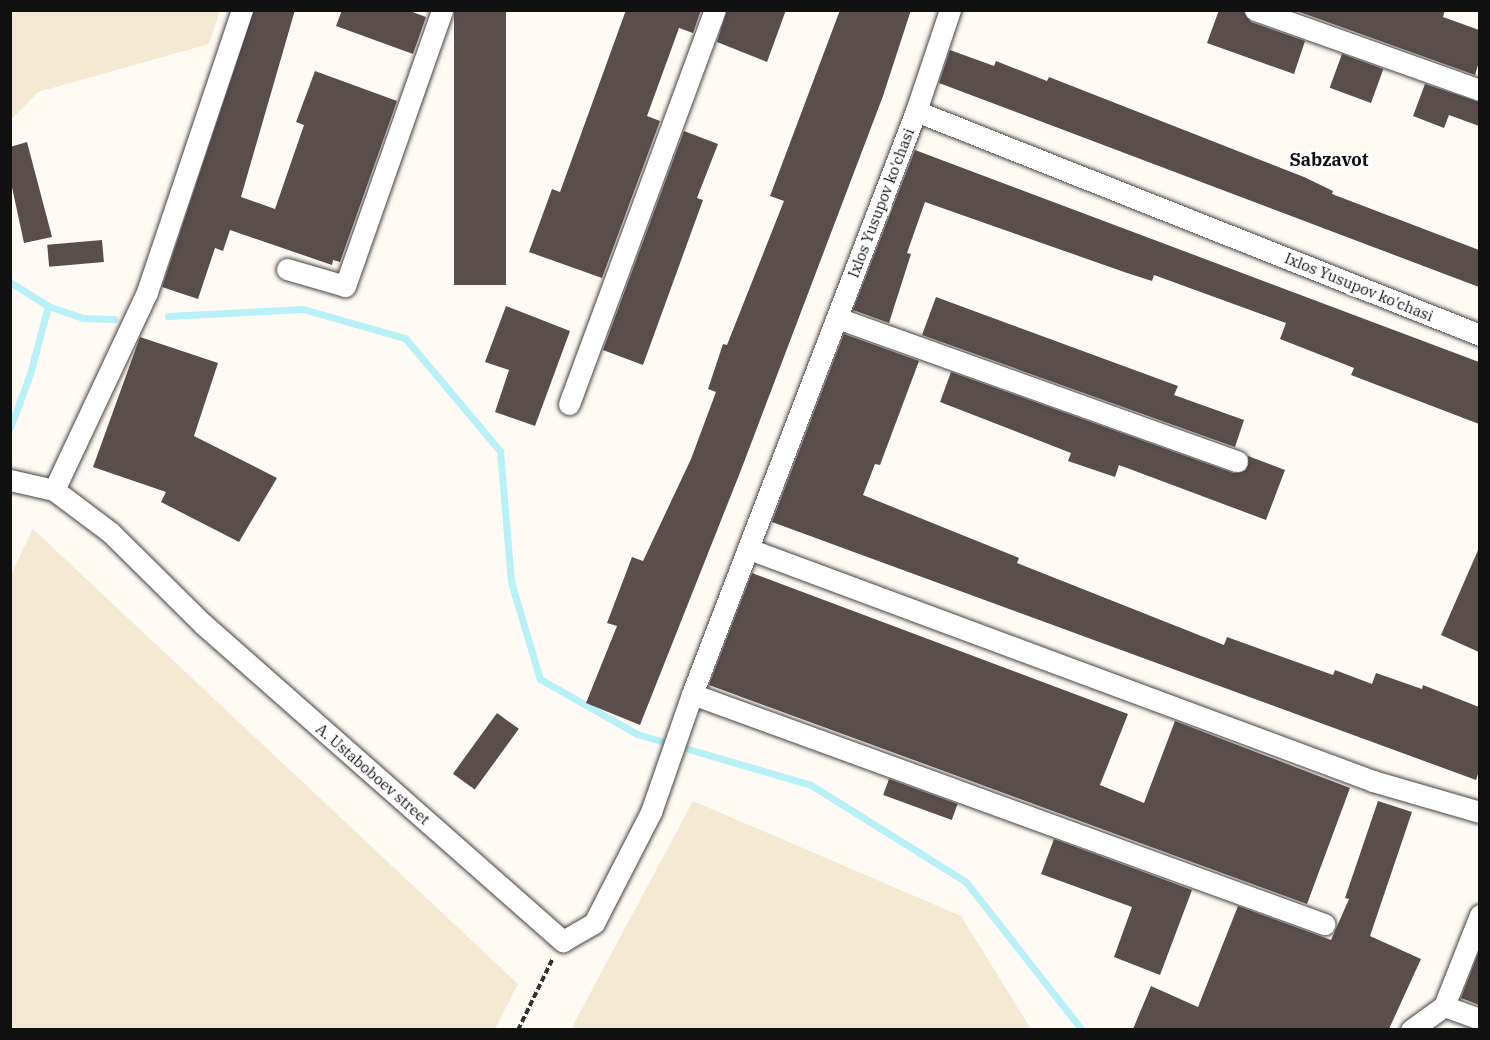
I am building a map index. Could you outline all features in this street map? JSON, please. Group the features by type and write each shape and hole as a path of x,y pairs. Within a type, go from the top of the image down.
{"street":[{"path":"54,490 147,292 242,10"},
{"path":"287,269 345,286 442,10"},
{"path":"569,404 715,10"},
{"path":"916,111 950,10"},
{"path":"1255,10 1479,90"},
{"name":"Ixlos Yusupov ko'chasi","path":"563,941 594,923 651,812 692,694 916,111 1479,336"},
{"path":"837,318 1237,461"},
{"name":"A. Ustaboboev street","path":"10,480 54,490 111,533 203,624 563,941"},
{"path":"748,549 1373,781 1479,812"},
{"path":"692,694 1324,924"},
{"path":"1411,1029 1444,1006 1479,915"},
{"path":"1444,1006 1479,1019"}],"path":[{"path":"518,1029 563,941"}],"shaded area":[{"path":"11,10 220,11 209,44 38,92 11,120"},
{"path":"33,529 518,984 495,1029 11,1029 10,576"},
{"path":"693,801 961,916 1031,1029 571,1029"}],"building":[{"path":"254,10 295,10 241,197 275,209 304,125 296,122 315,71 397,101 340,262 333,260 332,265 230,230 223,251 215,248 198,299 162,287"},
{"path":"342,10 407,10 426,17 413,54 336,26"},
{"path":"454,10 506,10 506,285 454,285"},
{"path":"626,10 701,10 693,33 679,28 647,116 660,121 602,278 529,252 552,189 560,192"},
{"path":"727,10 786,10 767,62 717,42"},
{"path":"840,10 911,10 883,96 741,470 640,725 586,703 617,626 607,623 632,557 643,561 691,459 716,392 708,389 723,344 727,345 784,201 770,196"},
{"path":"1219,10 1243,10 1251,22 1305,41 1294,74 1207,43"},
{"path":"1294,10 1445,10 1443,17 1479,30 1479,62 1475,75"},
{"path":"950,50 994,66 996,61 1047,81 1049,77 1304,177 1333,191 1332,194 1479,250 1479,287 939,83"},
{"path":"1342,54 1383,69 1371,103 1330,88"},
{"path":"1425,84 1479,102 1479,126 1449,115 1444,128 1413,116"},
{"path":"684,131 718,144 697,198 703,200 643,365 603,350"},
{"path":"27,142 52,237 24,243 10,178 10,147"},
{"path":"915,150 1479,362 1479,424 1351,375 1354,368 1280,339 1286,323 1154,275 1152,281 925,202 907,253 911,254 889,323 853,310"},
{"path":"102,240 104,262 49,267 47,245"},
{"path":"936,297 1178,386 1174,395 1244,420 1235,447 922,335"},
{"path":"506,306 570,331 535,426 495,412 509,370 485,362"},
{"path":"844,334 919,361 880,465 875,464 863,495 1019,558 1017,563 1224,645 1227,637 1333,675 1335,670 1372,684 1376,673 1422,689 1423,685 1479,707 1479,771 1476,780 772,522"},
{"path":"140,337 218,363 194,436 277,478 239,542 161,502 166,492 93,467"},
{"path":"951,372 1233,473 1246,470 1248,456 1285,470 1266,520 1119,465 1115,477 1068,461 1071,453 940,402"},
{"path":"1479,548 1479,652 1441,635"},
{"path":"752,573 1128,714 1100,785 1144,803 1175,721 1350,788 1307,904 709,685"},
{"path":"497,713 519,729 475,790 453,774"},
{"path":"889,779 958,804 952,820 883,795"},
{"path":"1378,801 1412,812 1370,936 1421,959 1389,1029 1133,1029 1151,986 1198,1007 1238,906 1331,940 1349,899 1345,898"},
{"path":"1054,839 1192,890 1160,975 1114,957 1132,907 1041,874"},
{"path":"1479,951 1479,1005 1461,998"}],"waterway":[{"path":"10,282 48,306 83,318 114,319"},
{"path":"10,428 30,374 48,306"},
{"path":"168,316 303,309 405,338 500,451 511,582 540,679 637,734 811,785 966,882 1082,1030"}],"district":[{"name":"Sabzavot","path":"1329,160"}]}
